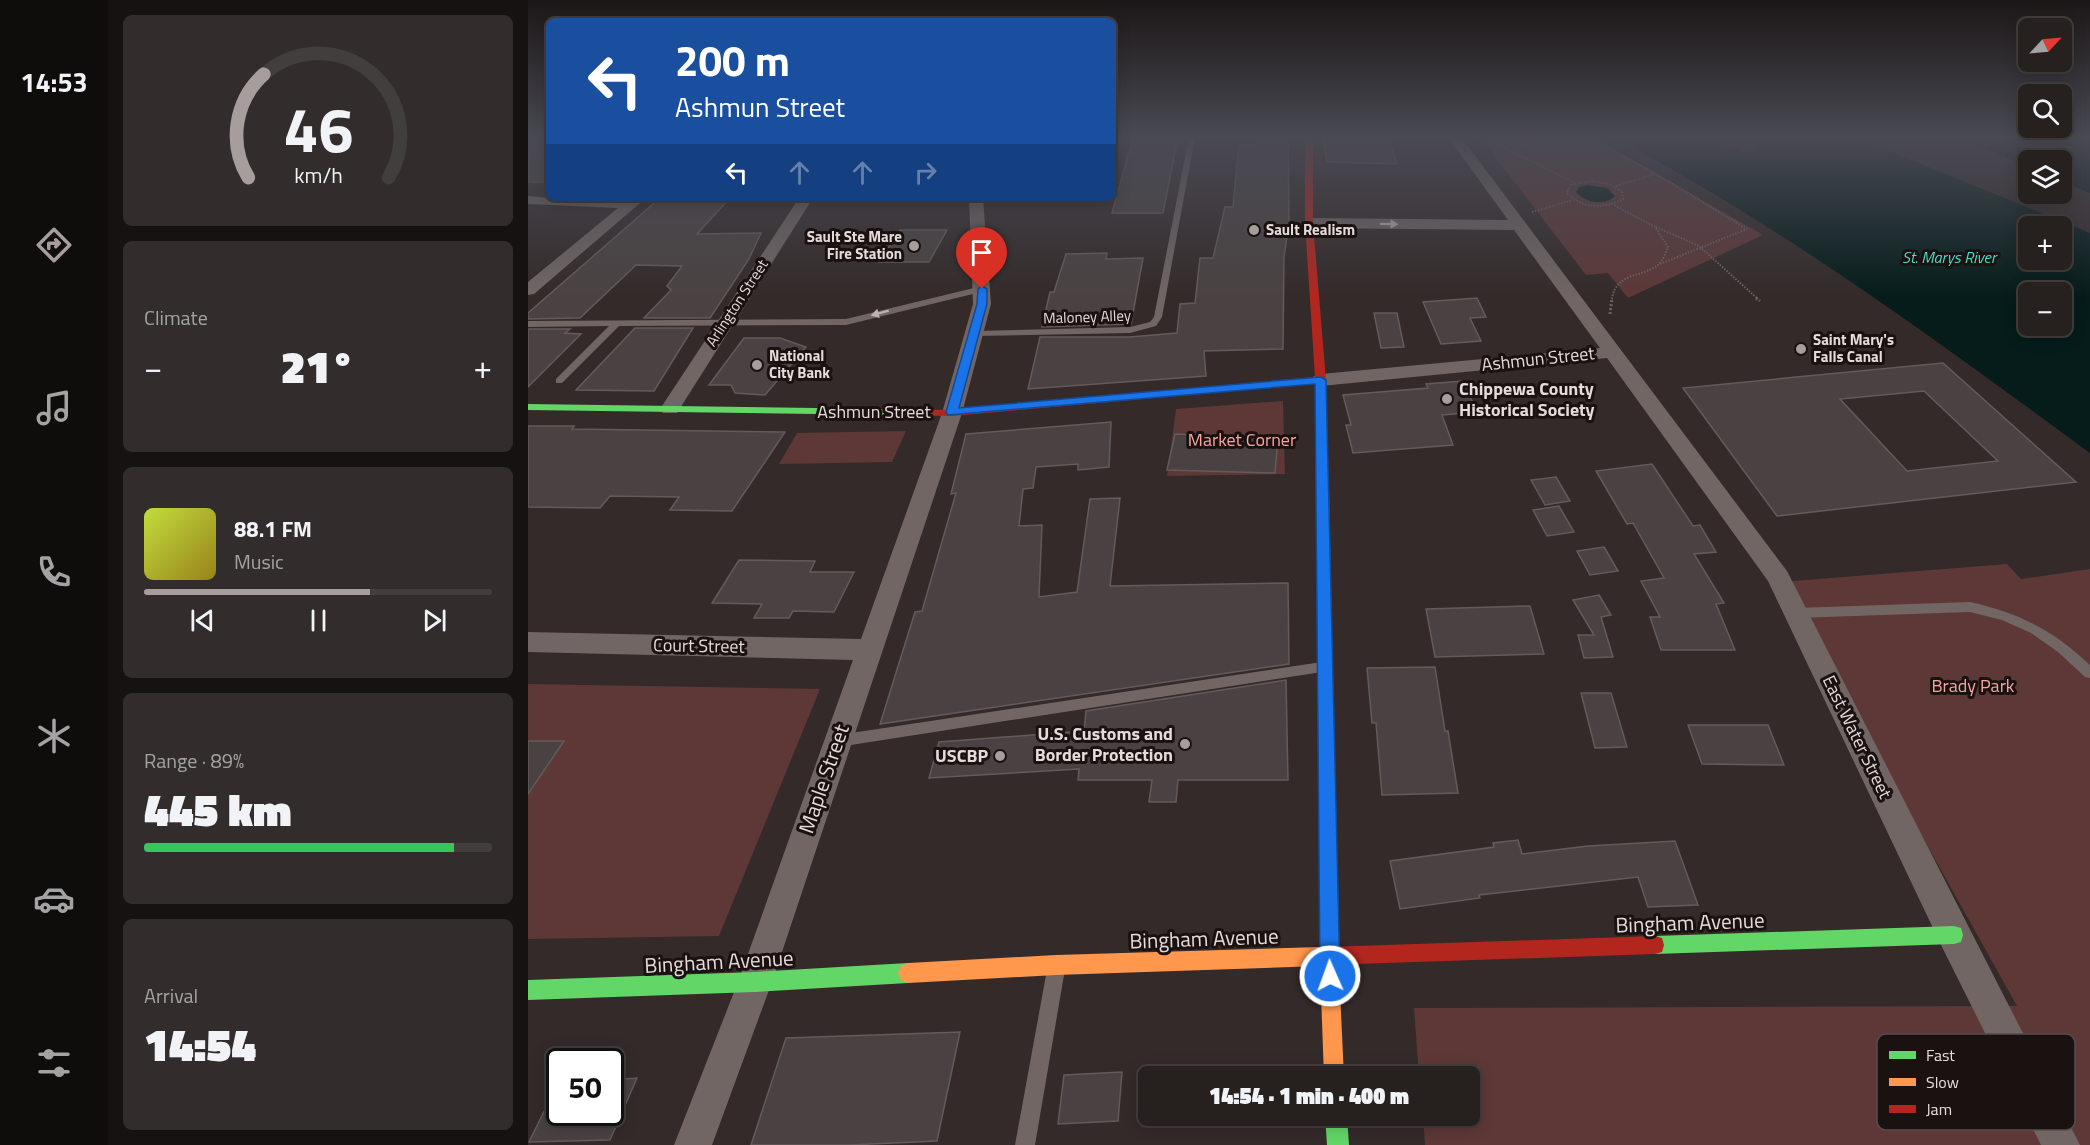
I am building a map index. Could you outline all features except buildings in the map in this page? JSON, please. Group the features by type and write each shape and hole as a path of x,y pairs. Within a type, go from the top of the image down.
{"street":[{"path":"1309,190 1309,223 1321,380 1329,956 1334,1066"},
{"name":"East Water Street","path":"1493,190 1778,577 2004,1034"},
{"path":"528,200 546,200"},
{"path":"528,290 635,201"},
{"name":"Arlington Street","path":"670,409 804,201"},
{"name":"Maple Street","path":"693,1145 754,982 952,412 982,304 976,201"},
{"path":"1309,223 1518,225"},
{"name":"Ashmun Street","path":"528,407 952,412 1614,352"},
{"name":"Court Street","path":"528,642 869,650"},
{"name":"Bingham Avenue","path":"528,990 754,982 1056,965 1954,935"},
{"path":"1337,1126 1338,1145"},
{"name":"East Water Street","path":"2053,1130 2061,1145"}],"lane":[{"name":"Maloney Alley","path":"975,334 1130,330 1153,324 1158,317 1182,190"},
{"path":"528,324 846,322 937,298 982,289"},
{"path":"559,381 615,325"},
{"path":"1796,613 1970,607 1981,609 2016,619 2038,630 2062,646 2090,673"},
{"path":"837,741 1324,667"},
{"path":"1025,1145 1056,965"}],"path":[{"path":"1567,190 1574,200 1594,206 1614,205 1623,199 1624,195 1619,190"},
{"path":"1610,315 1612,292 1624,279 1700,246 1747,229 1683,190"},
{"path":"1532,212 1574,200"},
{"path":"1614,205 1655,227 1700,246 1760,301"},
{"path":"1655,227 1668,247 1659,264"}],"green space":[{"path":"1521,190 1686,190 1763,235 1628,298 1608,273 1586,275"},
{"name":"Market Corner","path":"1283,401 1285,474 1167,476 1176,409"},
{"path":"906,431 892,462 779,464 797,433"},
{"name":"Brady Park","path":"2007,564 2021,579 2090,569 2090,1145 1425,1145 1424,1126 1480,1126 1480,1066 1418,1066 1414,1008 2017,1006 1780,582"},
{"path":"528,684 820,689 719,936 528,939"}],"water":[{"path":"1609,190 1615,196 1606,201 1596,202 1585,199 1576,192"},
{"name":"St. Marys River","path":"1708,190 1986,190 2048,216 2018,216 2018,270 2072,270 2072,226 2090,233 2090,453 1974,368 1798,246"}],"traffic: fast":[{"path":"528,407 887,412"},
{"path":"1323,491 1329,948"},
{"path":"1655,945 1954,935"},
{"path":"528,990 755,982 908,973"},
{"path":"1337,1126 1338,1145"}],"traffic: slow":[{"path":"1329,948 1334,1066"},
{"path":"908,973 1056,965 1327,956"}],"traffic: jam":[{"path":"1309,190 1309,223 1321,380 1323,491"},
{"path":"887,412 952,413 1321,380"},
{"path":"1327,956 1655,945"}],"place":[{"name":"Sault Realism","path":"1254,230"},
{"name":"Sault Ste Mare Fire Station","path":"914,246"},
{"name":"Saint Mary's Falls Canal","path":"1801,349"},
{"name":"National City Bank","path":"757,365"},
{"name":"Chippewa County Historical Society","path":"1447,399"},
{"name":"U.S. Customs and Border Protection","path":"1185,744"},
{"name":"USCBP","path":"1000,756"}],"route":[{"path":"982,289 982,304 975,334 952,412 1321,380 1330,976"}]}
